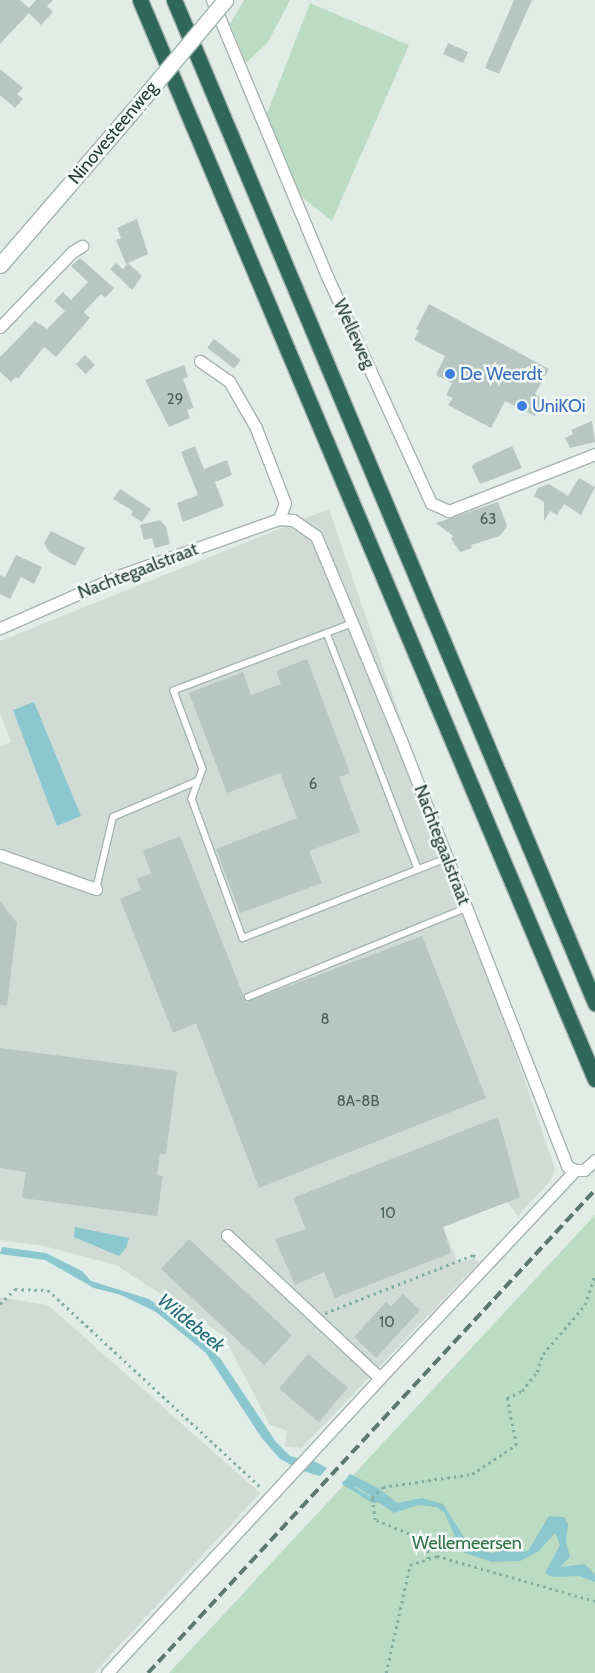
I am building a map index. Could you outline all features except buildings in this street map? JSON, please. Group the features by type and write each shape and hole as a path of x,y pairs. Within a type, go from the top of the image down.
{"highway":[{"path":"140,0 595,1079"},
{"path":"174,0 595,1003"}],"main road":[{"name":"Ninovesteenweg","path":"0,265 225,0"}],"street":[{"name":"Welleweg","path":"212,0 327,276 431,503 450,511 595,454"},
{"path":"0,328 72,252 82,246"},
{"path":"200,361 229,381 256,428 285,503 279,519"},
{"name":"Nachtegaalstraat","path":"0,628 121,575 279,519 293,520 316,536 447,858 562,1155 568,1166 575,1170"},
{"path":"0,855 96,889"},
{"path":"107,1673 575,1170 584,1170 595,1160"},
{"path":"227,1235 380,1378"}],"lane":[{"path":"352,624 174,691 203,768 192,799 243,938 447,858"},
{"path":"327,633 418,869"},
{"path":"96,889 113,817 198,780"},
{"path":"248,997 466,908"}],"path":[{"path":"318,1320 326,1312 473,1255 487,1265"},
{"path":"428,1559 427,1541 375,1520 372,1498 383,1487 472,1474 516,1444 507,1398 522,1391 537,1372 543,1354 585,1305 595,1275"},
{"path":"0,1304 15,1289 48,1290 271,1496"},
{"path":"386,1673 410,1565 437,1556 595,1601"}],"shaded area":[{"path":"329,509 555,1169 550,1181 518,1216 507,1202 443,1227 458,1263 474,1258 479,1262 302,1448 285,1446 287,1431 270,1425 223,1335 116,1265 44,1246 0,1240 0,747 11,742 0,713 0,641"},
{"path":"0,1297 48,1305 260,1493 94,1673 0,1673"}],"green space":[{"path":"244,0 290,0 268,42 246,63 230,24"},
{"path":"310,3 409,45 332,221 298,194 266,116"},
{"name":"Wellemeersen","path":"595,1215 595,1673 169,1673"}],"water":[{"path":"34,702 81,816 57,826 13,710"},
{"path":"75,1227 129,1238 126,1248 119,1256 74,1237"},
{"path":"2,1247 46,1253 82,1271 91,1281 149,1299 179,1319 220,1358 276,1442 290,1456 316,1462 327,1468 320,1476 303,1471 280,1459 261,1437 206,1353 156,1312 121,1295 94,1288 45,1260 0,1254"},
{"path":"350,1474 378,1488 397,1503 422,1498 443,1504 470,1547 493,1553 506,1548 528,1551 549,1516 564,1517 568,1524 566,1541 570,1557 560,1567 585,1564 595,1575 595,1582 579,1576 552,1577 545,1573 560,1545 555,1533 539,1551 520,1561 492,1562 462,1552 444,1512 436,1507 418,1505 394,1513 359,1488 342,1484"}],"waterway":[{"name":"Wildebeek","path":"344,1483 373,1501 383,1500"}],"railway":[{"path":"148,1673 595,1190"}],"place":[{"name":"De Weerdt","path":"450,374"},
{"name":"UniKOi","path":"522,406"}]}
